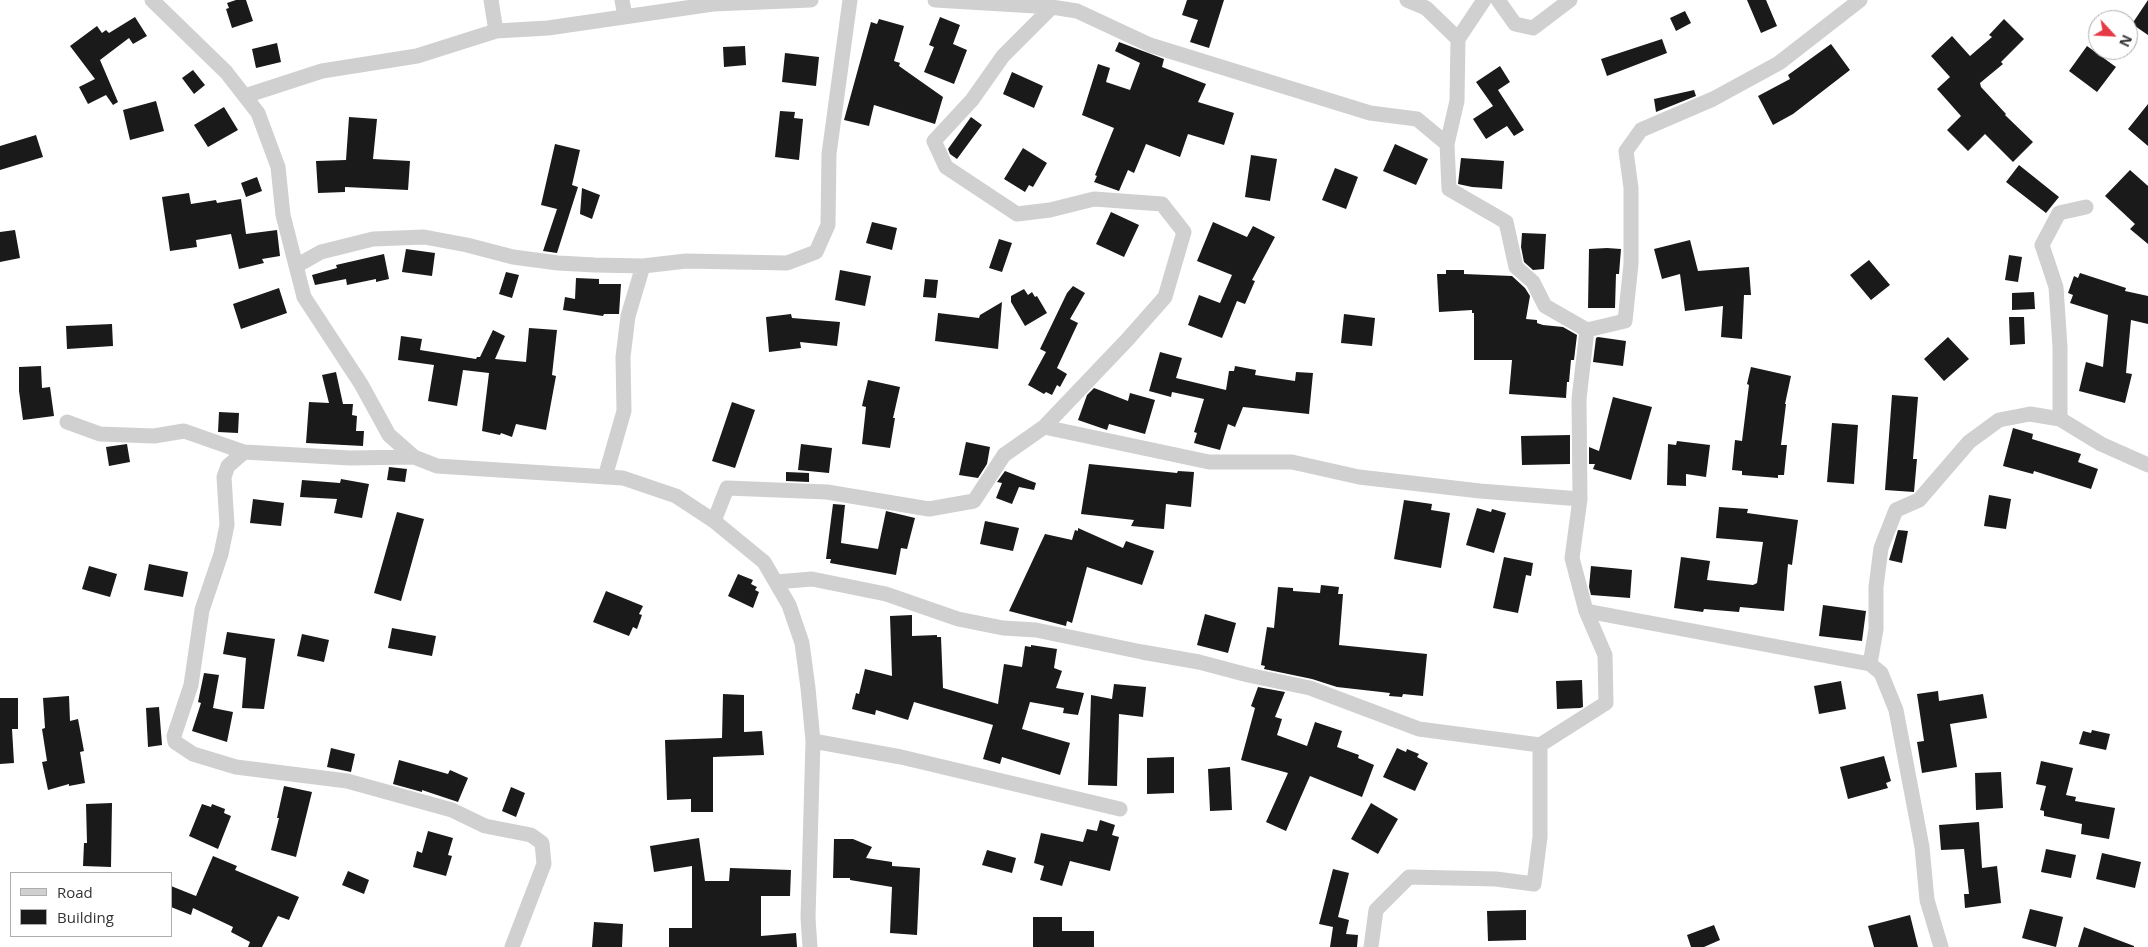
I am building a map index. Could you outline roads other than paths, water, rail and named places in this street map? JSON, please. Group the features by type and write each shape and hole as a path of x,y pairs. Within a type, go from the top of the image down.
{"street":[{"path":"152,0 226,72 258,113 278,167 283,215 304,297 361,384 389,435 414,457 437,466 623,478 676,496 714,521 764,562 789,605 802,643 813,741 808,918 810,947"},
{"path":"491,0 496,30"},
{"path":"622,0 625,16"},
{"path":"245,96 322,71 417,56 496,30 548,28 712,4 811,0"},
{"path":"296,266 321,252 373,239 424,238 467,245 514,257 558,263 643,266 686,261 787,263 816,252 828,226 829,154 850,0"},
{"path":"935,0 1052,7 1077,11 1150,45 1370,113 1417,119 1447,144"},
{"path":"1407,0 1426,8 1458,39"},
{"path":"1484,0 1458,39 1457,102 1447,144 1450,190 1506,222 1516,267 1532,282 1545,306 1588,330 1625,321 1631,264 1631,188 1626,151 1641,130 1713,99 1779,63 1860,0"},
{"path":"1498,0 1515,24 1533,28 1570,0"},
{"path":"714,521 727,488 827,492 929,509 974,501 1004,455 1044,427 1165,297 1184,232 1162,204 1094,199 1050,210 1016,214 946,167 934,141 972,100 1003,56 1052,7"},
{"path":"2060,419 2060,347 2056,287 2042,246 2059,213 2086,206"},
{"path":"605,477 624,411 623,357 628,316 643,266"},
{"path":"776,582 812,579 886,594 958,619 1003,628 1036,630 1200,662 1248,675 1310,688 1419,729 1540,745 1606,703 1605,655 1586,611 1572,558 1580,499 1579,399 1588,330"},
{"path":"1870,664 1876,629 1876,586 1881,548 1896,510 1919,500 1969,442 1999,420 2030,414 2060,419 2101,444 2148,465"},
{"path":"66,422 100,434 154,436 184,431 244,452 350,458 414,457"},
{"path":"1044,427 1210,462 1292,462 1358,477 1480,491 1580,499"},
{"path":"244,452 228,466 224,477 227,526 221,554 202,610 191,685 174,736 174,742 193,754 236,767 347,781 452,810 485,826 531,835 542,843 544,864 512,947"},
{"path":"1586,611 1870,664 1881,672 1896,710 1922,847 1927,900 1941,947"},
{"path":"813,741 901,757 1120,809"},
{"path":"1371,947 1376,910 1408,877 1496,879 1534,884 1540,837 1540,745"}]}
